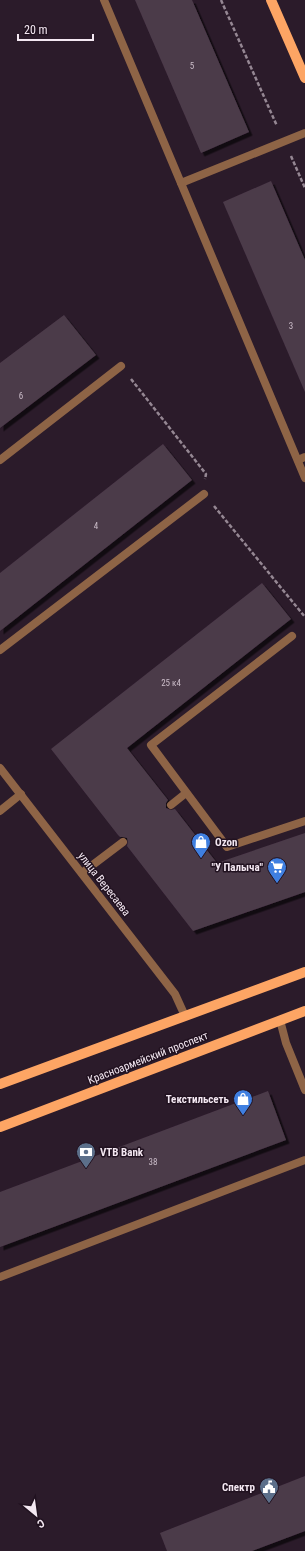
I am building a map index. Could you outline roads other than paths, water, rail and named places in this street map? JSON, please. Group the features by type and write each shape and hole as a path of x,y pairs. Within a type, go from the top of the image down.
{"main road":[{"path":"271,0 305,78"},
{"path":"0,1084 305,972"},
{"name":"Красноармейский проспект","path":"0,1127 305,1011"}],"street":[{"path":"104,0 181,183 301,458 305,478"},
{"path":"181,183 305,133"},
{"path":"0,460 121,366"},
{"path":"0,650 204,494"},
{"path":"292,636 151,746 227,847 305,821"},
{"name":"улица Вересаева","path":"0,768 175,994 185,1016"},
{"path":"171,805 186,793"},
{"path":"0,811 20,794"},
{"path":"82,873 124,842"},
{"path":"280,1020 286,1043 305,1090"},
{"path":"0,1277 305,1160"}],"place":[{"name":"Ozon","path":"201,859"},
{"name":"\"У Палыча\"","path":"277,884"},
{"name":"Текстильсеть","path":"243,1116"},
{"name":"VTB Bank","path":"86,1169"},
{"name":"Спектр","path":"269,1504"}]}
